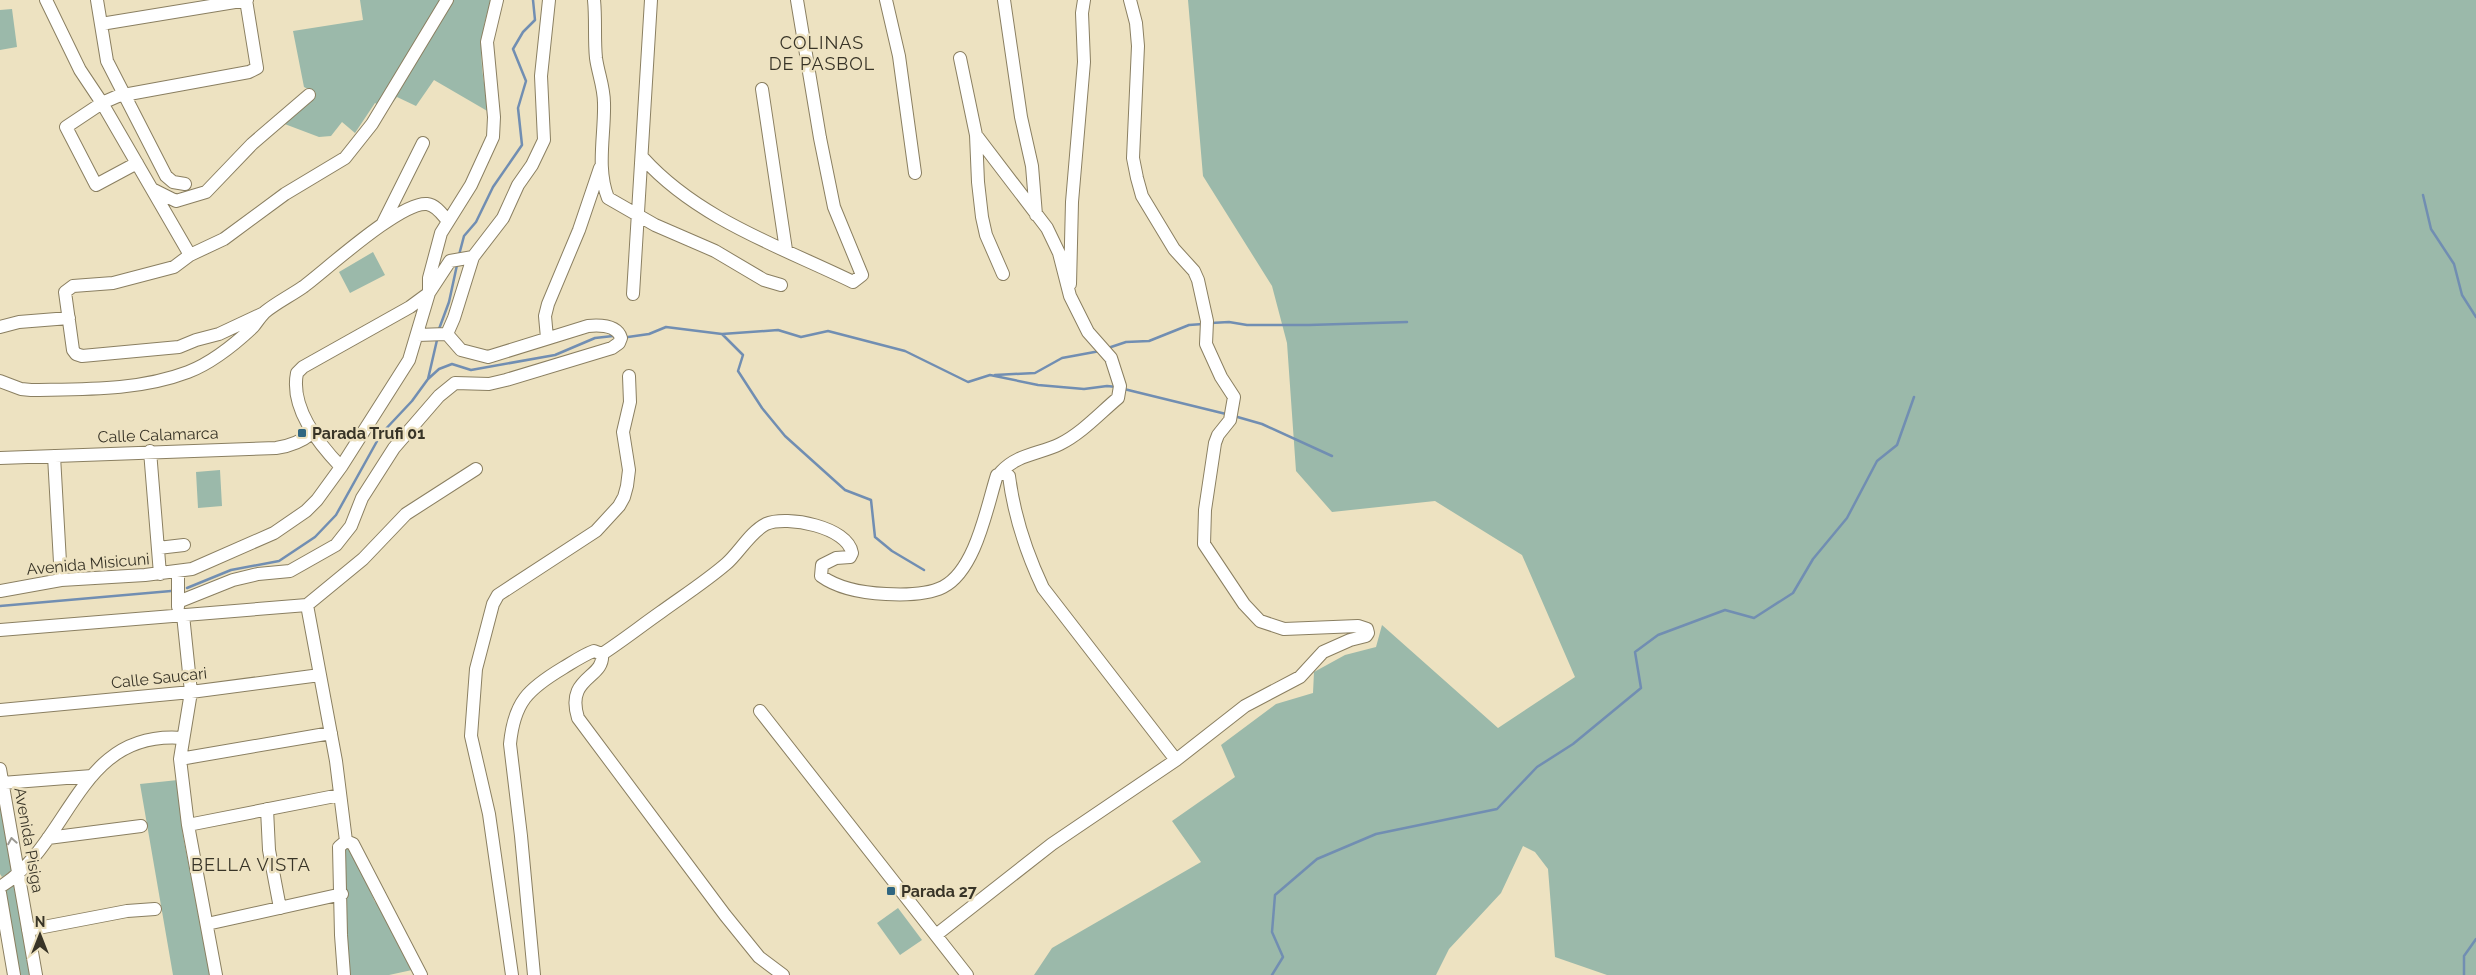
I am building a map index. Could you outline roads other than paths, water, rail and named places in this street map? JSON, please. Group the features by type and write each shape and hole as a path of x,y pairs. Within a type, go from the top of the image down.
{"street":[{"path":"46,0 80,70 154,190 190,255"},
{"path":"97,0 107,61 123,95 166,176 173,182 185,184"},
{"path":"101,24 246,0 257,68 249,72 123,95 102,103 66,127 96,185 137,163"},
{"path":"446,0 372,124 344,158 285,194 224,239 190,255 174,267 113,284 68,288 65,292 71,340 76,354 91,357 142,349 166,350 179,347 219,334 264,313 304,286 380,227 410,208 426,204 438,210 447,220"},
{"path":"429,293 434,252 447,220 471,185 493,137 494,117 486,42 497,0"},
{"path":"447,334 454,318 473,257 503,218 518,185 532,165 544,140 542,76 549,0"},
{"path":"594,0 596,58 603,88 604,105 603,178 608,198 655,225 715,251 764,280 781,285"},
{"path":"633,294 651,0"},
{"path":"642,158 685,196 738,228 853,282 862,275 834,207 820,138 797,0"},
{"path":"886,0 899,56 915,173"},
{"path":"1004,0 1022,117 1032,166 1036,215"},
{"path":"1070,296 1072,202 1084,62 1082,13 1084,0"},
{"path":"936,935 1052,844 1176,760 1245,706 1300,677 1323,652 1350,640 1366,636 1368,632 1367,629 1358,626 1284,629 1260,620 1244,604 1204,544 1205,510 1215,443 1218,435 1230,420 1234,397 1221,377 1206,344 1207,321 1198,280 1194,271 1174,249 1142,196 1137,178 1134,158 1138,46 1136,23 1130,0"},
{"path":"960,58 976,135 982,217 986,235 1002,274"},
{"path":"762,89 786,250"},
{"path":"154,190 176,201 206,192 252,144 309,95"},
{"path":"783,975 759,957 725,915 578,718 575,699 579,687 601,663 602,654 689,594 727,563 761,527 776,521 813,524 830,531 847,542 851,548 850,557 836,558 822,565 821,576 828,581 860,592 876,594 926,592 942,587 955,576 969,556 988,513 996,475 1007,466 1030,453 1059,445 1118,398 1120,386 1112,358 1088,332 1070,296 1059,253 1047,228 976,135"},
{"path":"380,227 400,191 423,142"},
{"path":"547,338 545,316 548,304 592,195 602,156"},
{"path":"341,467 312,433 296,394 297,373 303,367 363,332 410,308 429,293 450,261 473,257"},
{"name":"Avenida Misicuni","path":"0,591 61,580 160,574 192,569 274,533 292,522 316,500 341,467 409,360 429,293"},
{"path":"0,313 0,323"},
{"path":"0,381 20,389 31,390 102,389 167,378 205,364 253,326 264,313"},
{"path":"0,327 19,322 69,318"},
{"path":"179,610 233,580 258,574 290,570 301,566 336,545 351,526 362,498 394,448 448,387 462,382 490,384 506,380 612,348 621,338 618,332 601,325 588,326 488,356 461,350 447,334"},
{"path":"417,335 447,334"},
{"path":"512,975 489,814 471,736 476,669 493,604 498,595 596,531 606,522 624,497 629,470 623,432 630,402 629,376"},
{"name":"Calle Calamarca","path":"0,458 289,446 302,441 312,433"},
{"path":"150,451 160,574"},
{"path":"54,456 61,580"},
{"path":"0,630 179,610 307,605 363,559 406,514 457,479 476,469"},
{"path":"1001,472 1008,476 1012,505 1030,560 1043,588 1176,760"},
{"path":"158,548 184,545"},
{"path":"178,572 179,610 191,692 180,759 188,824 216,975"},
{"path":"307,605 331,733 346,841"},
{"path":"534,975 510,744 511,730 517,707 533,688 590,652 594,651 602,654"},
{"name":"Calle Saucari","path":"0,710 191,692 320,675"},
{"path":"760,711 966,975"},
{"path":"180,759 331,733"},
{"path":"9,881 48,838 92,776 117,751 140,741 165,737 182,738"},
{"name":"Avenida Pisiga","path":"0,769 9,881 28,930 36,975"},
{"path":"2,783 92,776"},
{"path":"188,824 340,795"},
{"path":"267,809 269,850 280,908"},
{"path":"48,838 141,826"},
{"path":"344,975 339,847 346,841"},
{"path":"346,841 353,844 421,975"},
{"path":"0,893 14,975"},
{"path":"207,924 342,894"},
{"path":"28,930 127,911 155,909"}],"waterway":[{"path":"459,255 464,236 476,222 493,187 522,145 518,108 526,81 513,49 523,32 535,20 533,0"},
{"path":"2423,195 2431,229 2454,264 2462,295 2476,317"},
{"path":"439,329 449,302 457,265"},
{"path":"1211,323 1309,325 1407,322"},
{"path":"1108,348 1126,342 1149,341 1189,325 1203,324"},
{"path":"628,337 649,334 666,327 722,334 778,330 801,337 828,331 905,351 968,382 990,375 1038,385 1084,389 1107,386 1117,387"},
{"path":"722,334 743,355 738,371 762,408 785,436 845,490 871,500 875,537 892,551 924,570"},
{"path":"428,379 439,369 452,364 471,370 555,355 595,338 613,336"},
{"path":"187,588 231,570 279,561 315,537 336,515 381,434 412,401 428,379 437,340"},
{"path":"995,375 1035,373 1062,358 1100,351"},
{"path":"1124,389 1226,414"},
{"path":"1272,975 1283,957 1272,932 1275,895 1317,859 1376,834 1497,809 1537,767 1573,744 1641,688 1635,652 1658,635 1725,610 1754,618 1793,593 1813,559 1847,518 1877,461 1897,445 1914,397"},
{"path":"1234,416 1262,424 1332,456"},
{"path":"0,606 171,591"},
{"path":"2464,975 2464,956 2476,939"}],"place":[{"name":"Parada Trufi 01","path":"302,433"},
{"name":"Parada 27","path":"891,891"}],"district":[{"name":"COLINAS DE PASBOL","path":"822,52"},
{"name":"BELLA VISTA","path":"251,864"}]}
